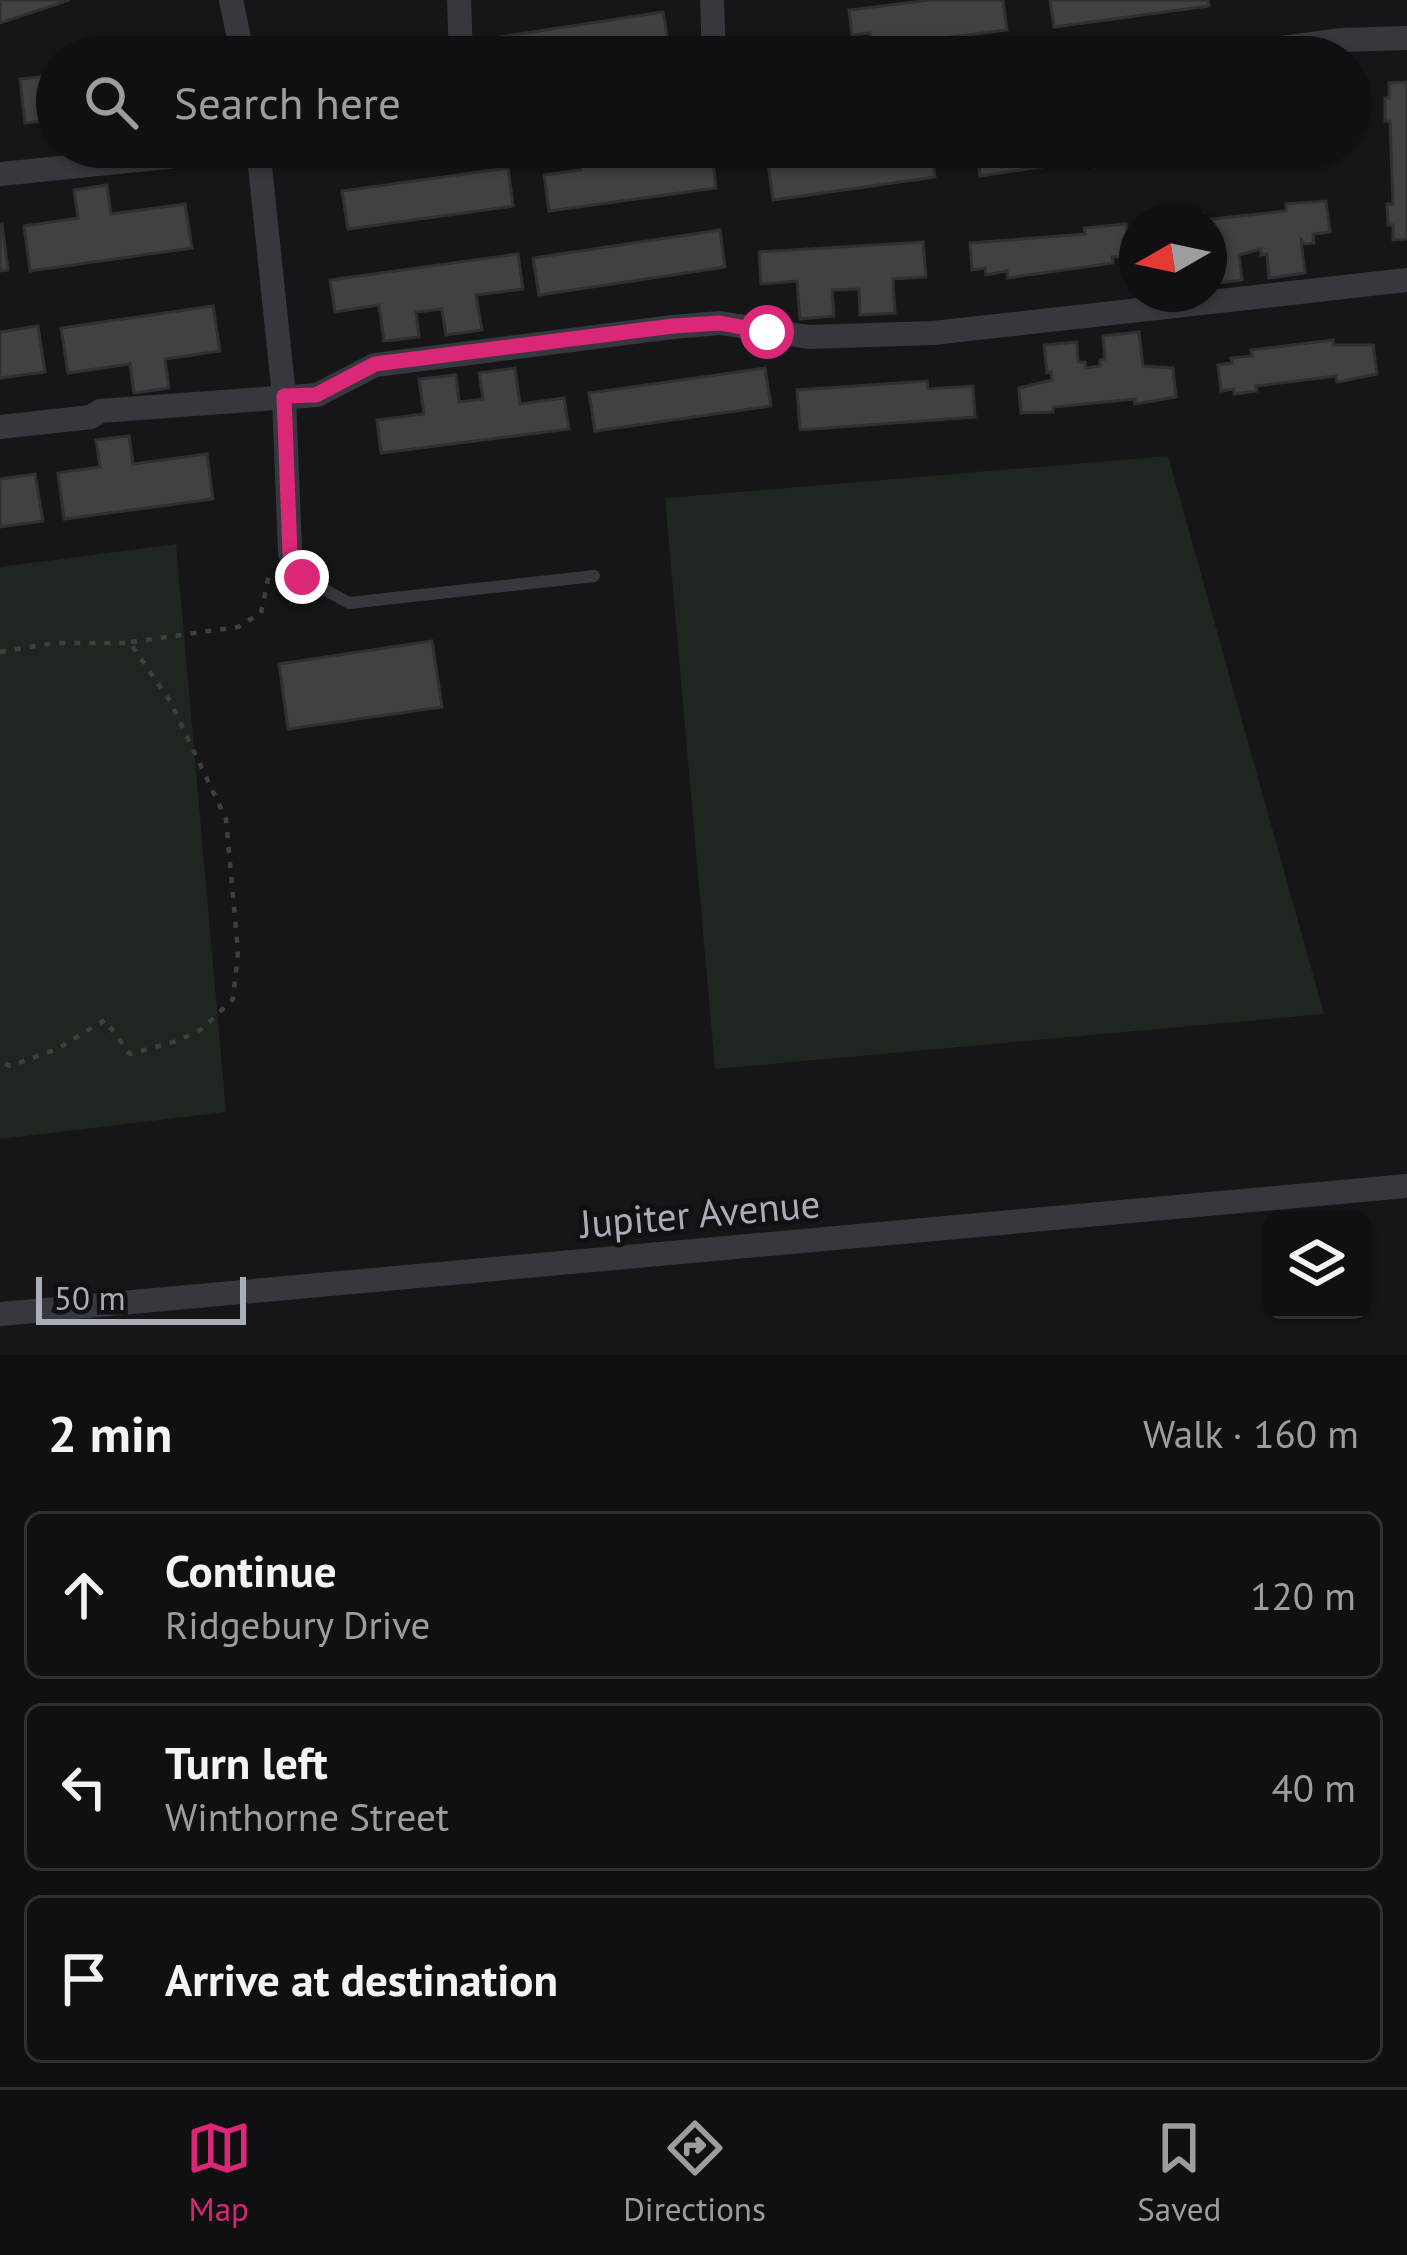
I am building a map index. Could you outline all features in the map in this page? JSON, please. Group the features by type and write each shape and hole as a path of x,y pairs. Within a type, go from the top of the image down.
{"street":[{"path":"231,0 239,36"},
{"path":"459,0 460,36"},
{"path":"712,0 713,36"},
{"path":"1371,39 1407,38"},
{"path":"0,174 58,168"},
{"path":"263,168 284,396 290,554 302,577"},
{"path":"0,427 100,411 316,395 375,364 673,326 720,323 809,337 933,333 1407,280"},
{"name":"Jupiter Avenue","path":"0,1313 1407,1186"}],"lane":[{"path":"302,577 349,603 594,576"}],"path":[{"path":"0,652 54,644 130,643 238,626 261,613 270,571 290,554"},
{"path":"0,1061 10,1066 57,1049 105,1020 130,1054 202,1029 233,999 238,952 226,819 170,701 130,643"}],"shaded area":[{"path":"1168,456 1324,1014 715,1069 665,498"},
{"path":"176,544 226,1112 0,1139 0,567"}],"building":[{"path":"0,0 69,0 0,23"},
{"path":"930,0 1003,0 1007,30 959,36 852,35 849,10"},
{"path":"1050,0 1208,0 1209,6 1054,27"},
{"path":"663,12 667,36 507,36"},
{"path":"36,77 36,122 25,123 20,79"},
{"path":"1407,82 1407,239 1393,240 1393,225 1388,225 1387,204 1393,204 1385,98 1389,98 1389,83"},
{"path":"508,168 513,206 348,229 342,191"},
{"path":"714,168 716,188 549,211 544,175"},
{"path":"769,168 934,168 935,177 773,200"},
{"path":"979,168 1034,168 980,176"},
{"path":"107,185 111,214 185,204 192,248 30,271 24,226 78,218 74,190"},
{"path":"1326,201 1330,232 1313,234 1314,243 1301,240 1305,273 1269,278 1267,254 1261,255 1261,249 1239,255 1242,280 1227,282 1227,217 1286,211 1286,204"},
{"path":"0,225 8,270 0,271"},
{"path":"1119,225 1119,257 1112,257 1113,263 1008,278 1007,271 986,275 985,268 972,270 970,243 1085,234 1084,228"},
{"path":"720,230 725,267 539,295 533,258"},
{"path":"923,242 926,277 893,279 895,313 860,315 859,289 832,290 834,316 800,319 797,281 761,284 759,252"},
{"path":"518,254 523,289 476,295 482,330 446,335 442,309 416,312 419,337 384,341 379,305 335,312 330,280"},
{"path":"213,306 220,351 165,359 169,388 134,393 130,364 68,373 61,328"},
{"path":"38,326 45,372 0,378 0,332"},
{"path":"1139,332 1143,366 1173,368 1176,397 1021,413 1019,388 1052,380 1044,345 1077,342 1078,362 1085,362 1086,368 1100,366 1105,359 1103,336"},
{"path":"1333,340 1333,345 1373,345 1377,374 1337,382 1336,376 1256,386 1257,391 1234,394 1234,389 1221,391 1218,365 1232,363 1231,358 1252,356 1251,350"},
{"path":"515,368 520,404 564,398 569,429 381,453 377,420 424,414 419,379 456,375 459,402 483,399 479,373"},
{"path":"765,368 771,406 595,431 589,393"},
{"path":"927,381 928,389 973,386 975,417 800,430 797,390"},
{"path":"129,436 133,464 207,454 213,499 64,519 58,473 100,467 96,440"},
{"path":"35,474 43,521 0,527 0,479"},
{"path":"432,641 442,707 288,729 279,664"}],"route":[{"path":"302,577 290,554 284,396 316,395 375,364 673,326 720,323 767,332"}]}
